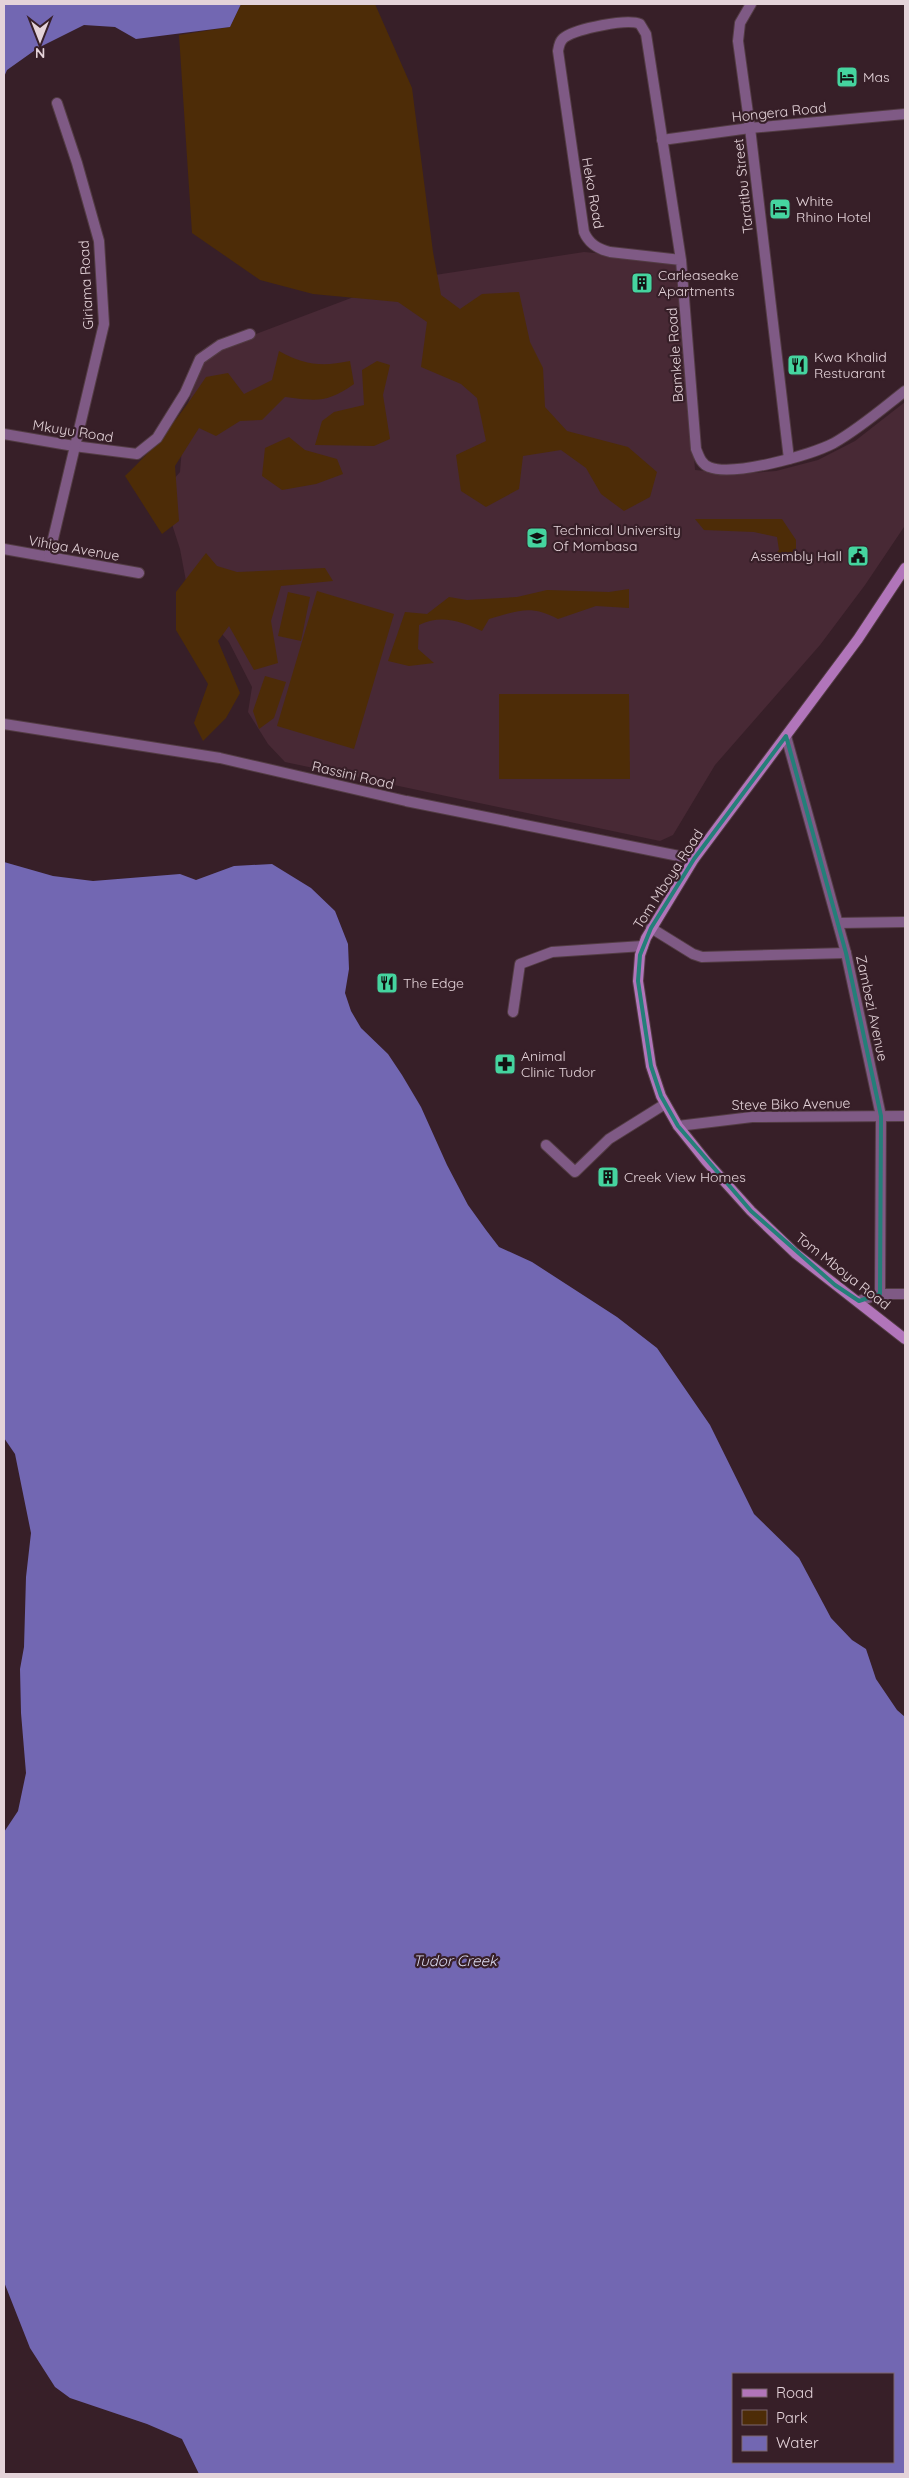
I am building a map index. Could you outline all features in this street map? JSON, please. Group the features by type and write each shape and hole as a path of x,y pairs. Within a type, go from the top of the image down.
{"main road":[{"name":"Tom Mboya Road","path":"905,568 858,639 694,859 651,928 643,946 638,981 651,1066 665,1104 678,1126 706,1161 752,1211 795,1253 835,1285 859,1301 905,1339"}],"street":[{"name":"Taratibu Street","path":"752,4 740,23 738,31 789,459"},
{"name":"Heko Road","path":"629,22 640,24 646,34 681,260 600,250 587,239 584,232 558,51 562,40 566,36 589,29 629,22"},
{"name":"Giriama Road","path":"49,556 104,324 99,241 78,163 57,103"},
{"name":"Hongera Road","path":"662,140 750,128 903,112"},
{"name":"Bamkele Road","path":"681,260 696,449 700,460 707,466 715,469 769,465 789,459"},
{"name":"Mkuyu Road","path":"4,434 137,454 158,438 185,394 200,358 220,345 250,334"},
{"path":"789,459 834,443 905,391"},
{"name":"Vihiga Avenue","path":"4,549 139,573"},
{"name":"Rassini Road","path":"4,724 220,758 406,801 694,859"},
{"name":"Zambezi Avenue","path":"786,736 846,953 881,1116 880,1294"},
{"path":"838,923 905,922"},
{"path":"651,928 693,954 702,956 846,953"},
{"path":"514,1012 520,964 552,952 643,946"},
{"path":"546,1145 575,1172 610,1139 665,1104"},
{"name":"Steve Biko Avenue","path":"678,1126 752,1117 905,1116"},
{"path":"859,1301 880,1294 905,1294"}],"highlighted area":[{"path":"786,736 846,953 881,1116 880,1294 859,1301 835,1285 751,1211 678,1126 661,1096 651,1066 638,981 640,955 651,928 694,859"}],"shaded area":[{"name":"Technical University Of Mombasa","path":"584,252 680,261 695,470 736,474 776,471 818,460 855,441 905,402 904,527 865,585 820,645 715,765 673,835 660,841 285,762 268,744 248,712 252,687 229,642 189,597 180,549 162,493 180,472 185,412 204,358 243,339 396,281"}],"green space":[{"path":"241,4 375,4 412,88 433,252 441,295 460,309 482,294 519,292 530,342 543,368 545,407 567,431 628,447 657,472 650,497 624,511 601,494 586,468 561,450 523,456 519,489 486,507 461,491 456,455 486,441 477,398 461,384 421,367 427,322 398,302 313,294 260,280 192,233 179,35 230,27"},
{"path":"279,351 313,364 350,361 354,384 329,398 314,400 285,397 262,420 240,421 216,436 199,428 175,466 179,521 162,534 125,476 168,429 206,377 228,373 244,394 272,380"},
{"path":"377,361 390,365 383,395 390,439 374,446 315,445 322,421 334,412 364,405 362,370"},
{"path":"289,437 305,450 337,459 343,474 316,484 282,490 262,476 265,448"},
{"path":"695,519 782,519 796,540 796,563 770,559 779,550 777,537 754,532 704,530"},
{"path":"206,553 217,566 237,572 325,568 333,581 281,586 271,621 278,663 254,670 229,626 218,641 240,693 226,718 203,741 194,723 208,684 176,630 176,592"},
{"path":"629,589 629,608 596,606 558,619 548,614 524,610 489,619 482,631 451,620 443,619 427,622 419,625 418,649 434,663 409,666 388,661 405,612 427,614 449,597 467,600 517,597 547,590 609,592"},
{"path":"317,591 394,614 354,749 277,726"},
{"path":"288,592 310,597 301,641 278,636"},
{"path":"265,676 286,682 274,718 259,729 253,711"},
{"path":"499,694 629,694 630,779 499,779"}],"water":[{"path":"4,4 241,4 230,27 136,39 115,27 84,25 38,48 7,70 4,77"},
{"name":"Tudor Creek","path":"4,862 53,876 93,881 180,874 196,880 234,866 272,864 311,888 335,911 348,944 349,969 345,993 351,1011 361,1028 388,1054 402,1075 421,1107 447,1165 468,1205 486,1230 499,1247 532,1262 617,1317 657,1348 710,1425 754,1514 799,1558 831,1618 852,1640 866,1649 876,1679 897,1710 905,1717 905,2474 199,2474 182,2439 147,2424 70,2398 55,2387 30,2348 4,2282 4,1832 18,1811 26,1773 21,1713 20,1669 24,1647 26,1577 31,1533 15,1454 4,1438"}],"place":[{"name":"Mas","path":"847,77"},
{"name":"White Rhino Hotel","path":"780,209"},
{"name":"Carleaseake Apartments","path":"642,283"},
{"name":"Kwa Khalid Restuarant","path":"798,365"},
{"name":"Technical University Of Mombasa","path":"537,538"},
{"name":"Assembly Hall","path":"858,556"},
{"name":"The Edge","path":"387,983"},
{"name":"Animal Clinic Tudor","path":"505,1064"},
{"name":"Creek View Homes","path":"608,1177"}]}
